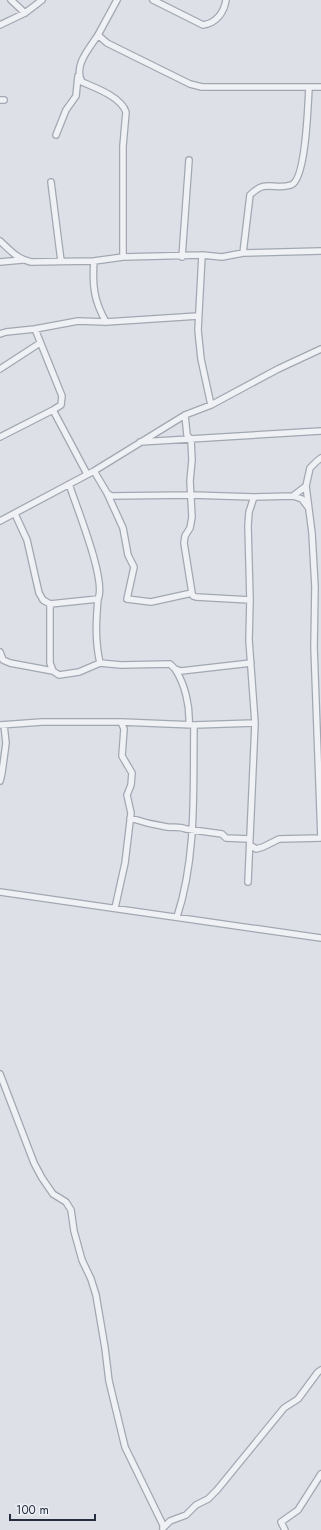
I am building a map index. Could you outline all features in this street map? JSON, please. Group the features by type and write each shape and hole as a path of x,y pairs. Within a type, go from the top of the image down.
{"street":[{"path":"11,0 25,13"},
{"path":"0,26 25,13 42,0"},
{"path":"56,135 66,110 76,96 80,66 117,0"},
{"path":"153,0 203,25 208,24 221,15 226,0"},
{"path":"98,35 107,43 195,86 321,87"},
{"path":"78,76 82,82 106,92 124,108 126,112 123,146 123,257"},
{"path":"243,253 250,195 257,188 264,186 288,186 295,184 298,179 303,162 309,87"},
{"path":"182,257 189,160"},
{"path":"51,182 61,261"},
{"path":"0,241 22,260"},
{"path":"0,262 22,260 31,262 94,262 123,257 222,257 243,253 321,251"},
{"path":"202,256 198,316 201,360 211,405"},
{"path":"94,262 92,281 100,311 106,322"},
{"path":"0,334 78,321 106,322 198,316"},
{"path":"0,437 61,405 62,396 35,329"},
{"path":"0,369 40,343"},
{"path":"0,521 94,471 185,415 211,405 278,369 321,349"},
{"path":"53,410 87,474"},
{"path":"185,415 187,435 191,440 192,460 190,481 191,523 185,536 184,543 193,596 250,600"},
{"path":"139,442 321,431"},
{"path":"130,818 168,827 181,827 222,834 226,838 250,842 256,849 279,839 321,838 314,647 315,587 312,533 306,486 310,468 321,458"},
{"path":"94,471 107,493 123,528 128,556 134,567 127,599 151,602 192,593"},
{"path":"69,484 94,557 99,577 101,594 98,599 95,631 100,663"},
{"path":"292,496 306,486"},
{"path":"107,493 111,496 118,497 191,495 254,497 292,496 302,499 308,507"},
{"path":"248,882 255,723 249,640 250,600 248,526 249,512 254,497"},
{"path":"15,514 27,540 38,593 43,600 50,604 98,599"},
{"path":"50,604 50,663 52,671"},
{"path":"0,652 1,662 52,671 59,675 79,672 100,663 121,665 162,663 170,664 181,677 191,724 191,829 190,858 184,894 177,917"},
{"path":"175,669 181,671 202,670 251,663"},
{"path":"0,781 6,743 2,725 42,722 191,724 255,723"},
{"path":"115,908 125,863 131,813 127,795 131,785 132,773 122,756 124,729 121,722"},
{"path":"1,893 321,938"},
{"path":"0,1074 18,1122 42,1178 53,1194 66,1202 71,1210 74,1231 82,1260 96,1295 109,1381 125,1447 163,1525 163,1529"},
{"path":"163,1529 170,1521 186,1515 196,1505 208,1499 217,1490 284,1408 298,1399 321,1370"},
{"path":"284,1530 281,1522 298,1510 321,1475"}]}
